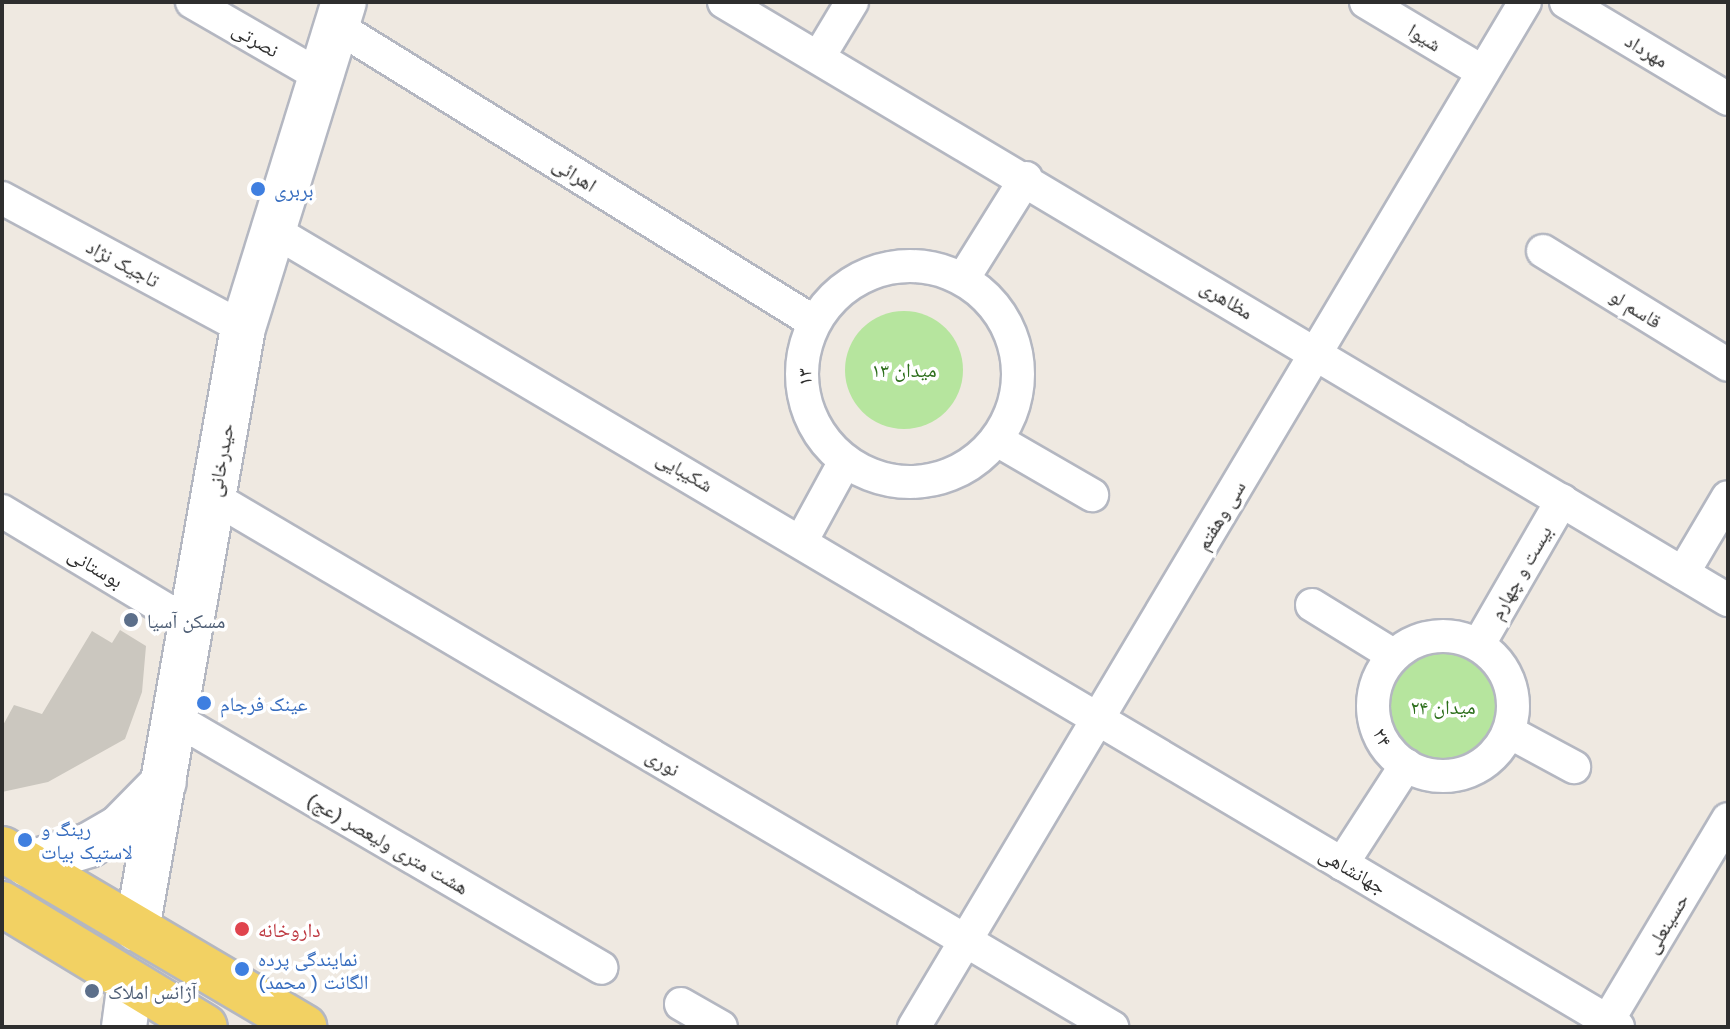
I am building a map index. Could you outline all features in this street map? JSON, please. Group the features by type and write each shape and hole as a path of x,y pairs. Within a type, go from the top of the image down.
{"main road":[{"name":"حیدرخانی","path":"137,929 243,328 269,228 340,14"},
{"path":"14,857 89,845 119,828 164,782"},
{"path":"14,857 304,1027"},
{"path":"2,904 205,1027"},
{"path":"124,1027 137,929"}],"street":[{"name":"نصرتی","path":"192,2 320,76"},
{"name":"مظاهری","path":"724,2 820,55 1728,600"},
{"path":"820,55 852,2"},
{"name":"شیوا","path":"1366,2 1483,72"},
{"name":"سی وهفتم","path":"914,1027 1525,2"},
{"name":"مهرداد","path":"1566,2 1728,99"},
{"name":"اهرائی","path":"340,14 814,322"},
{"path":"963,279 1026,178"},
{"name":"تاجیک نژاد","path":"2,198 243,328"},
{"name":"شکیبایی","path":"269,228 802,540 1097,721"},
{"name":"قاسم لو","path":"1543,251 1728,365"},
{"name":"۱۳","path":"897,266 931,267 963,279 992,302 1012,334 1019,370 1014,407 997,440 972,464 931,480 875,477 845,461 816,425 802,382 814,322 835,295 864,276 897,266"},
{"path":"997,440 1092,495"},
{"path":"802,540 845,461"},
{"name":"نوری","path":"213,497 1112,1027"},
{"path":"1683,573 1728,497"},
{"name":"بیست و چهارم","path":"1479,644 1562,500"},
{"name":"بوستانی","path":"2,511 190,624"},
{"path":"1312,605 1393,655 1435,635 1479,644 1507,673 1513,692 1509,732 1574,767"},
{"name":"۲۴","path":"1393,655 1374,692 1373,713 1389,751 1406,765 1435,775 1465,773 1484,764 1509,732"},
{"name":"هشت متری ولیعصر (عج)","path":"174,718 601,968"},
{"name":"جهانشاهی","path":"1097,721 1610,1025"},
{"path":"1342,864 1406,765"},
{"name":"حسینعلی","path":"1610,1025 1728,819"},
{"path":"681,1004 721,1027"}],"green space":[{"name":"میدان ۱۳","path":"904,311 927,315 946,328 959,347 963,370 959,393 946,412 927,425 904,429 881,425 862,412 849,393 845,370 849,347 862,328 881,315"},
{"name":"میدان ۲۴","path":"1443,641 1468,646 1490,660 1504,682 1509,707 1504,732 1490,754 1468,768 1443,773 1418,768 1396,754 1382,732 1377,707 1382,682 1396,660 1418,646"}],"building":[{"path":"120,630 146,646 142,692 125,739 48,782 2,792 2,727 14,705 42,714 92,631 112,643"}],"place":[{"name":"بربری","path":"258,189"},
{"name":"مسکن آسیا","path":"131,620"},
{"name":"عینک فرجام","path":"204,703"},
{"name":"رینگ و لاستیک بیات","path":"25,840"},
{"name":"داروخانه","path":"242,929"},
{"name":"نمایندگی پرده الگانت ( محمد)","path":"242,969"},
{"name":"آژانس املاک","path":"92,991"}]}
